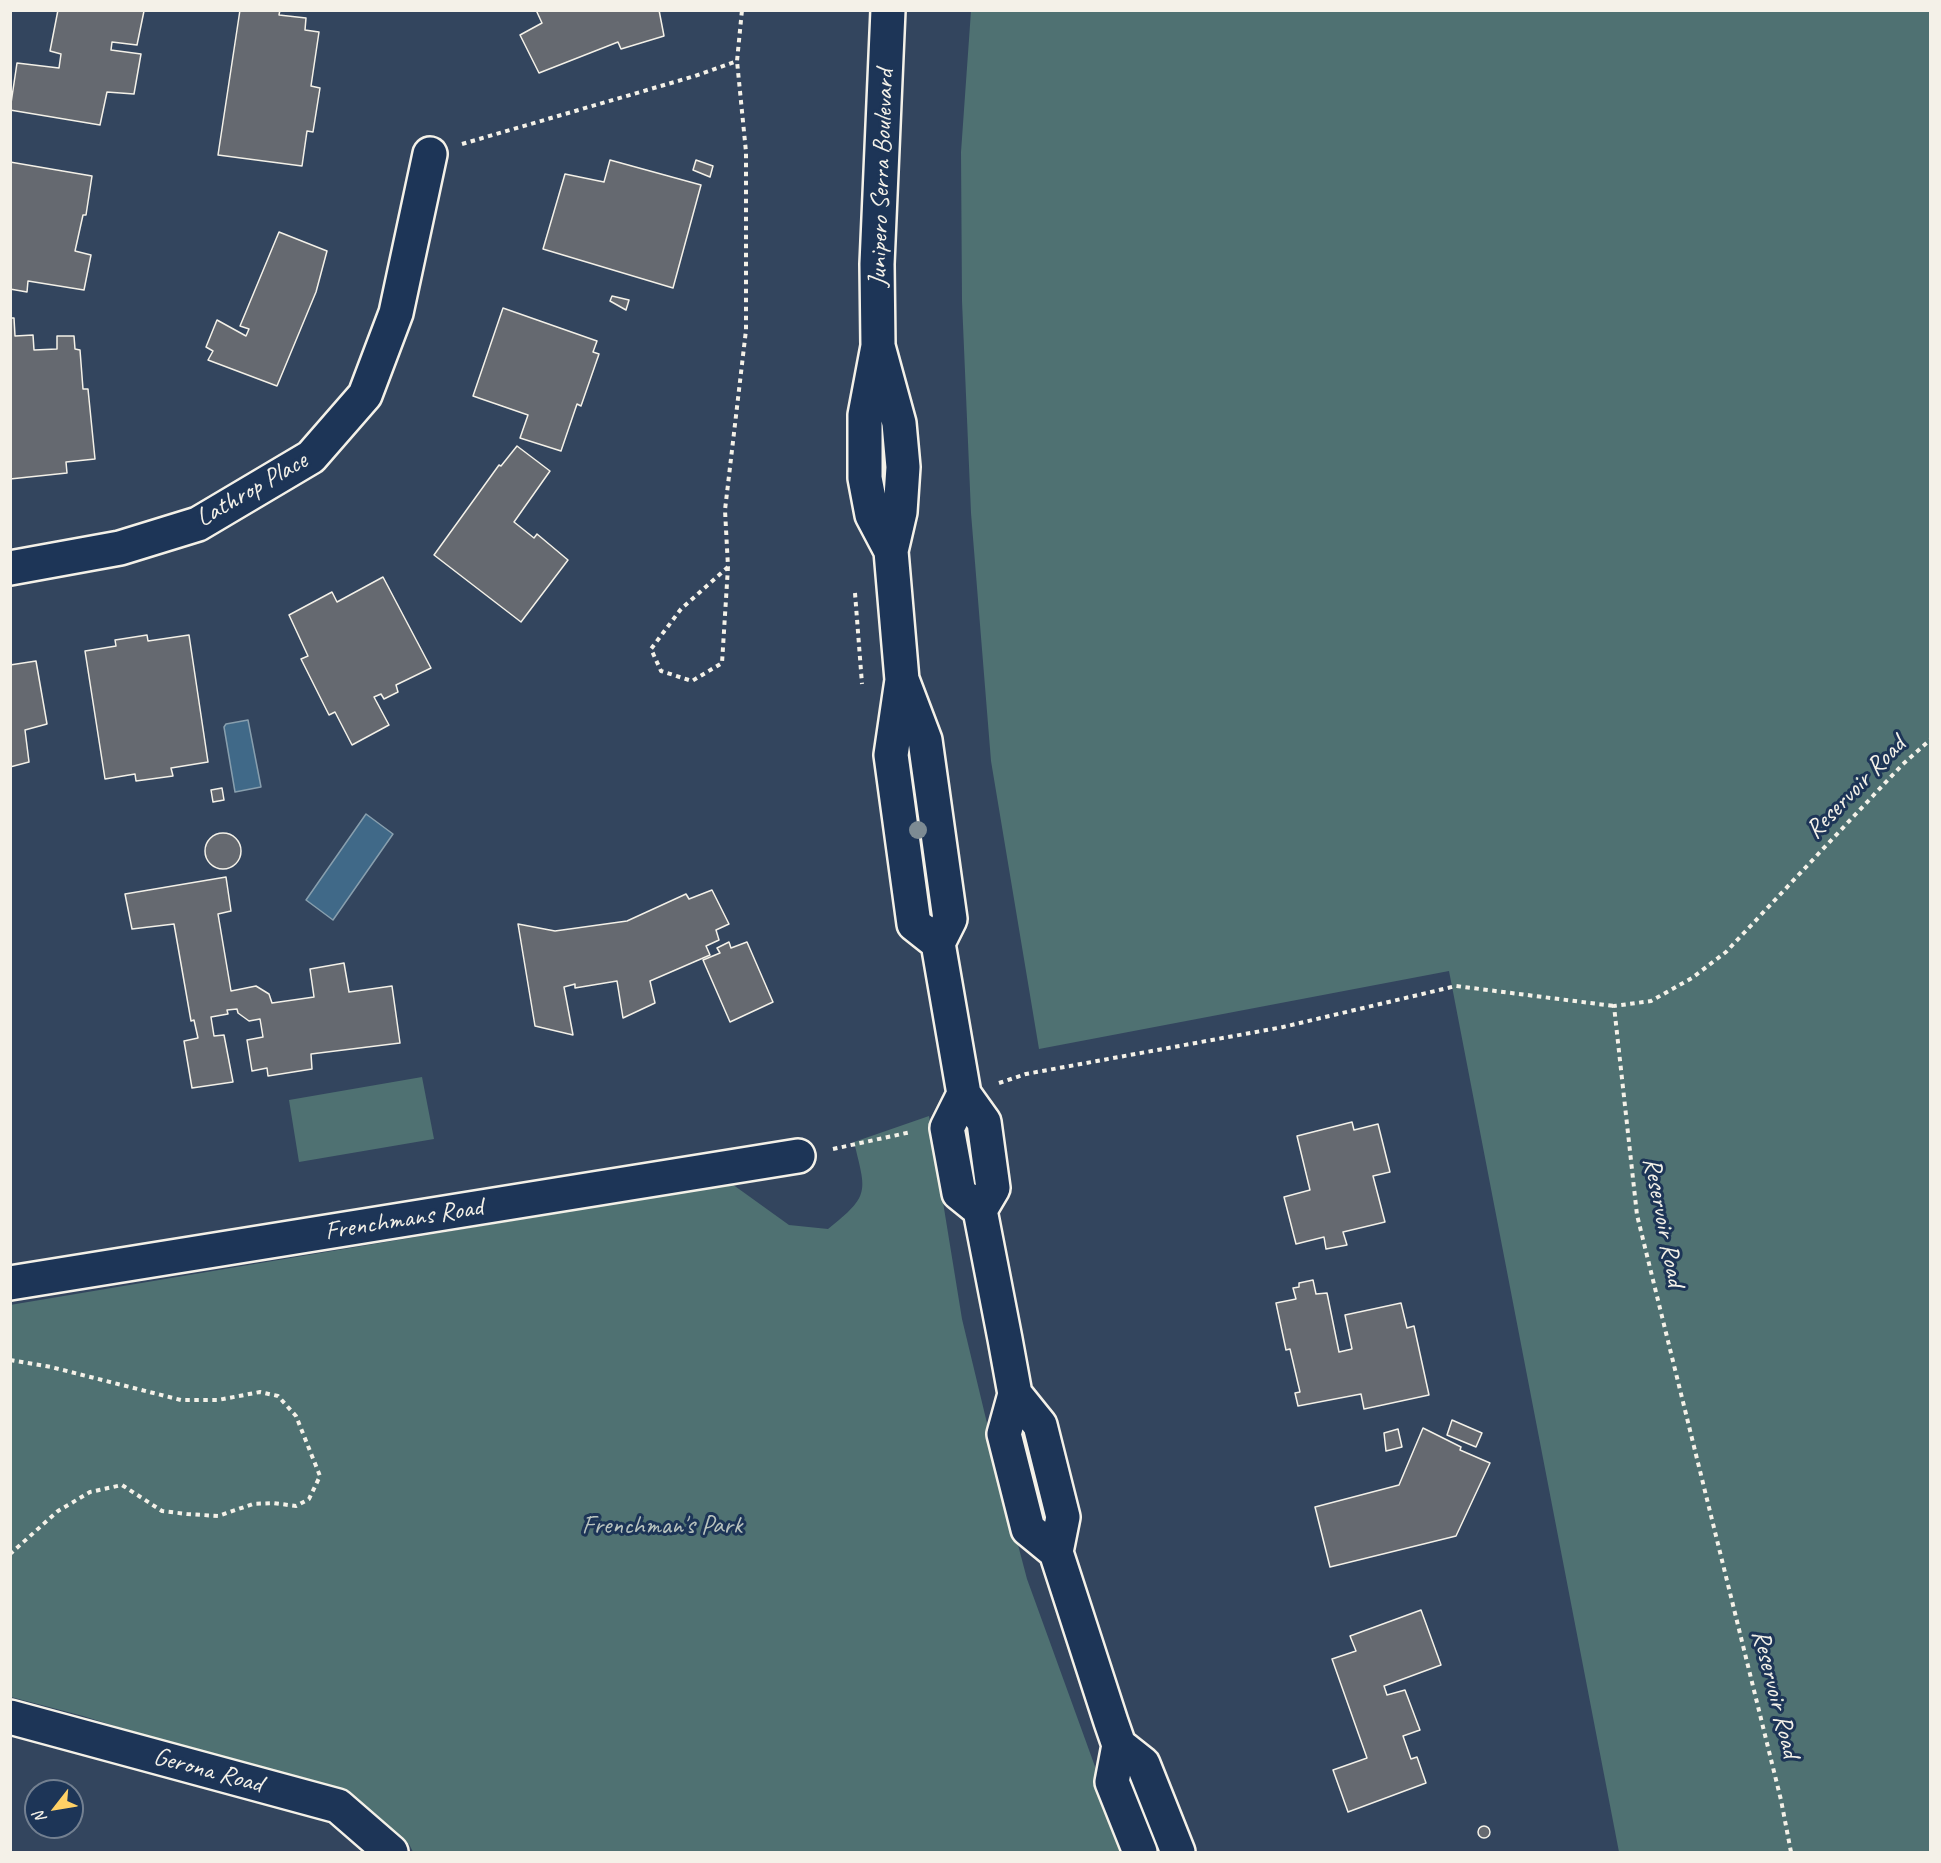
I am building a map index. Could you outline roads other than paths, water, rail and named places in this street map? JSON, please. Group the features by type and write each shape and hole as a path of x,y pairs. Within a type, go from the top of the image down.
{"main road":[{"name":"Junipero Serra Boulevard","path":"888,10 877,264 878,346 899,423 903,467 900,512 891,551 902,680 925,740 949,908 950,919 938,943 964,1094 984,1122 993,1188 980,1210"},
{"name":"Lathrop Place","path":"10,568 120,548 198,524 311,457 365,395 396,312 430,154"},
{"path":"964,1094 946,1128 959,1192 980,1210 1015,1394 1040,1425 1063,1517 1056,1552 1119,1744 1112,1782 1140,1852"},
{"name":"Frenchmans Road","path":"10,1283 798,1156"},
{"name":"Gerona Road","path":"10,1717 338,1806 391,1852"},
{"path":"1119,1744 1143,1764 1178,1852"}],"water":[{"path":"248,720 261,787 235,792 224,727 226,724"},
{"path":"366,814 393,834 333,920 306,900"}],"park label":[{"name":"Frenchman's Park","path":"662,1526"}]}
